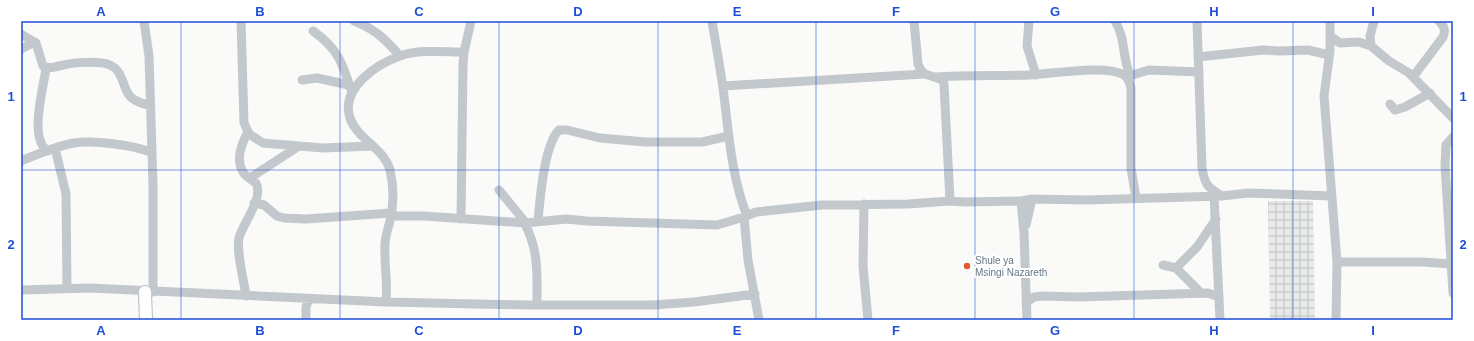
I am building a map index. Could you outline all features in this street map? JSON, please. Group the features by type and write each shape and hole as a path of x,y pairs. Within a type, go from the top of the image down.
{"street":[{"path":"144,21 149,56 151,152 149,292 146,320"},
{"path":"241,21 244,123 255,140 263,143 323,148 373,146"},
{"path":"354,21 367,26 383,36 400,56"},
{"path":"460,219 464,52 471,21"},
{"path":"712,21 728,136 740,200 745,217 748,260 759,320"},
{"path":"914,21 918,64 924,74"},
{"path":"1029,21 1027,46 1036,75"},
{"path":"1115,21 1124,40 1128,76 1131,88 1131,168 1136,198"},
{"path":"1197,21 1202,168 1205,182 1218,196 1216,219 1220,320"},
{"path":"1330,21 1329,53 1324,96 1337,262 1336,320"},
{"path":"1372,46 1370,36 1374,21"},
{"path":"1413,77 1445,33 1444,27 1439,21"},
{"path":"313,31 328,41 344,66 350,89 350,118 356,128 387,160 393,189 391,214 385,245 388,285 386,302"},
{"path":"21,34 35,42 42,63 46,68 38,123 42,144 52,149 66,194 67,288"},
{"path":"1330,36 1336,42 1343,44 1359,42 1372,46 1389,61 1413,77 1453,118"},
{"path":"21,50 35,42"},
{"path":"1198,57 1263,50 1308,50 1329,53 1343,44"},
{"path":"350,89 367,74 400,56 430,52 464,52"},
{"path":"46,68 71,64 99,63 110,65 121,74 129,95 133,99 150,106"},
{"path":"936,77 1036,75 1099,70 1128,76 1149,70 1199,72"},
{"path":"722,86 924,74 942,80 945,89 946,151 950,201"},
{"path":"302,80 317,78 350,89"},
{"path":"1390,104 1395,110 1405,107 1430,93"},
{"path":"538,221 541,190 552,142 559,130 567,130 600,138 645,142 702,142 728,136"},
{"path":"246,296 238,250 239,238 257,197 258,186 244,174 240,158 241,147 248,131"},
{"path":"1453,137 1446,145 1445,166 1450,240 1450,264 1453,292"},
{"path":"22,159 75,143 134,146 151,152"},
{"path":"250,178 263,171 299,146"},
{"path":"499,190 525,223 530,234 537,256 537,304"},
{"path":"254,203 264,205 277,216 284,218 306,219 391,214 525,223 566,218 594,221 716,225 745,217 756,212 792,207 908,204 950,201 1021,201 1032,199 1087,200 1218,196 1248,193 1332,196"},
{"path":"1024,233 1032,199"},
{"path":"1021,201 1024,233 1027,320"},
{"path":"864,204 863,266 868,320"},
{"path":"1176,268 1197,247 1216,219"},
{"path":"1337,262 1423,262 1450,264"},
{"path":"1163,265 1176,268 1201,293"},
{"path":"21,290 67,288 386,302 654,305 694,302 755,294"},
{"path":"1025,290 1039,296"},
{"path":"1026,303 1030,299 1039,296 1078,297 1208,293 1219,297"},
{"path":"306,320 306,307 309,299"}],"shaded area":[{"path":"1268,201 1313,201 1315,320 1270,320"}],"place":[{"name":"Shule ya Msingi Nazareth","path":"967,266"}]}
